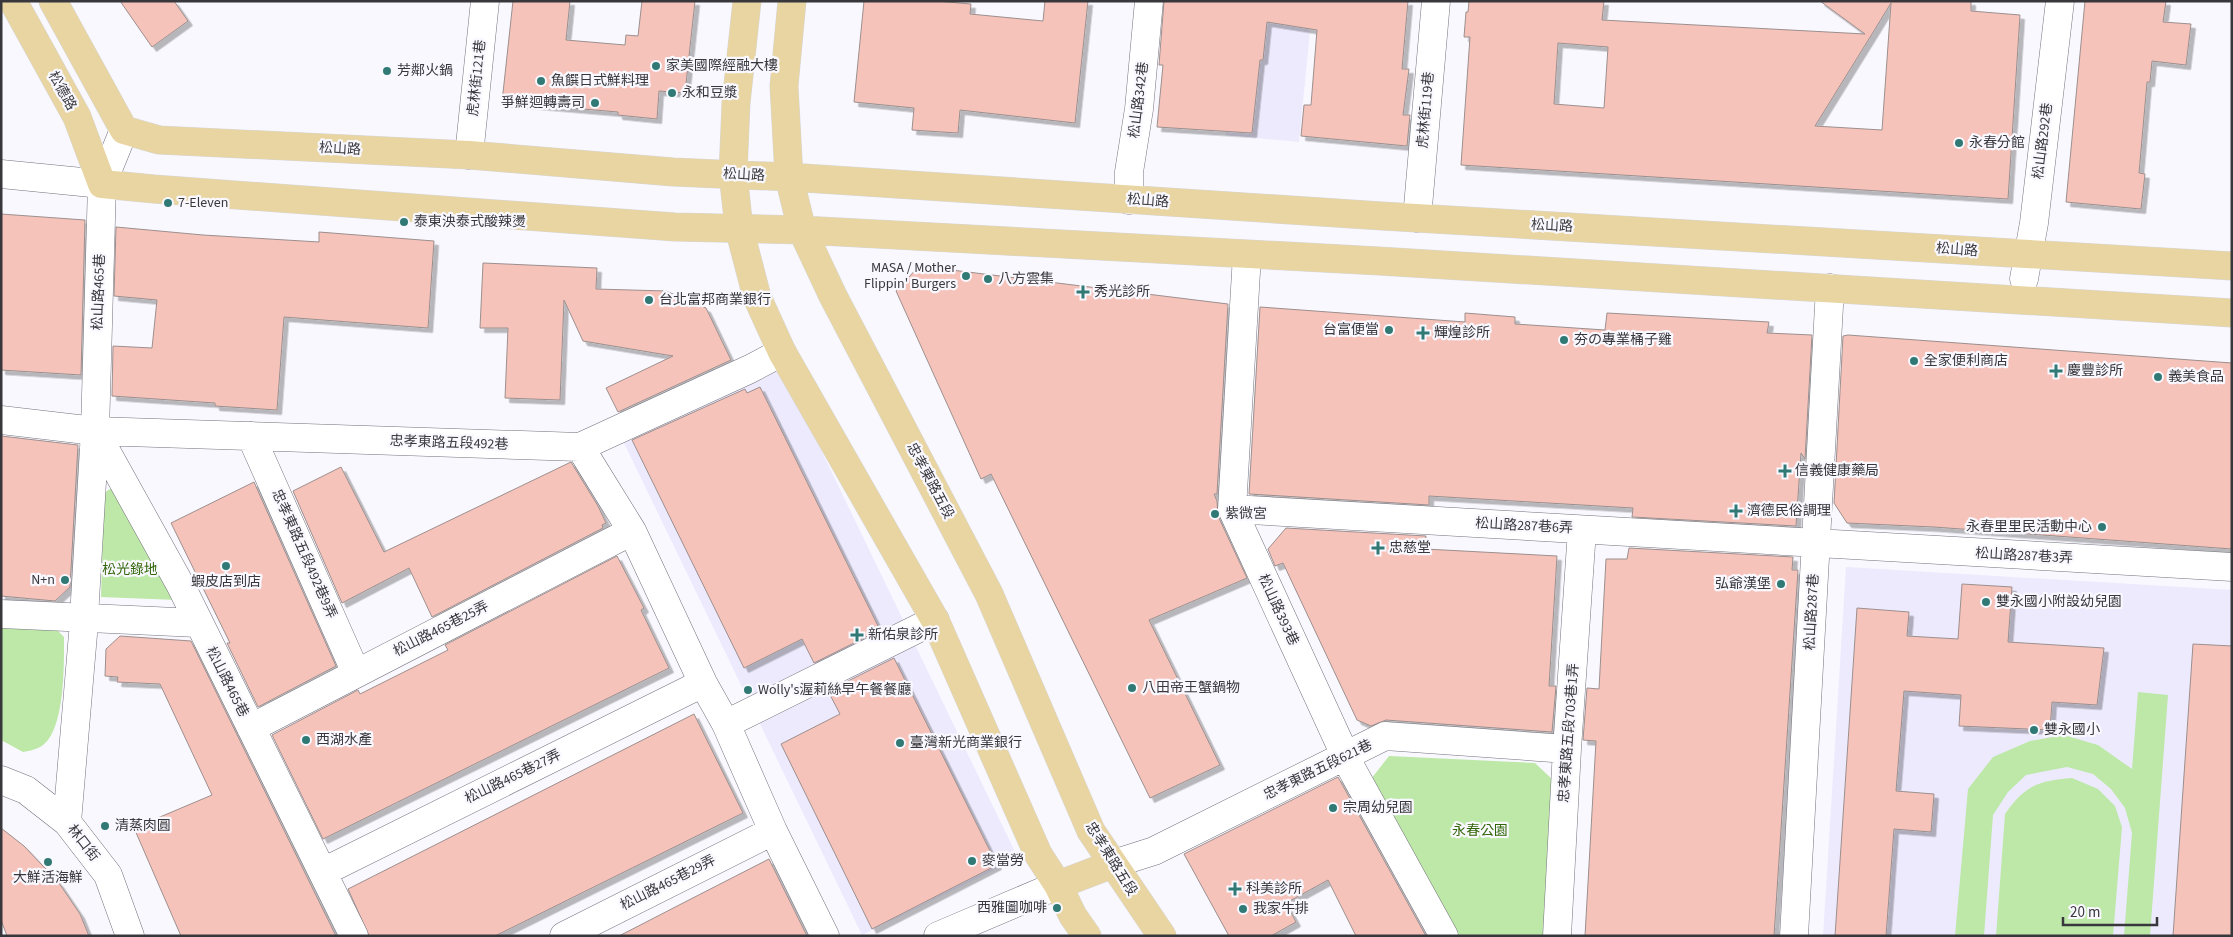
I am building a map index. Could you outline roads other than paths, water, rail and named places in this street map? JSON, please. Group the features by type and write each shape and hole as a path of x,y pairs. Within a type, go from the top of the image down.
{"main road":[{"name":"松德路","path":"14,1 77,116 102,184"},
{"path":"53,1 124,130"},
{"path":"747,1 736,103 733,174 739,228 757,297 782,352 935,620 1038,854 1058,885 1073,916 1087,936"},
{"name":"忠孝東路五段","path":"792,1 784,86 789,177 802,230 838,304 989,594 1091,830 1162,936"},
{"name":"松山路","path":"124,130 158,140 469,155 673,172 789,177 1417,218 2026,267 2232,266"},
{"path":"102,184 154,190 666,226 802,230 1379,261 2232,313"},
{"path":"1058,885 1113,864"}],"street":[{"name":"虎林街121巷","path":"469,155 485,1"},
{"name":"松山路342巷","path":"1129,200 1129,172 1139,109 1149,1"},
{"name":"虎林街119巷","path":"1417,218 1436,1"},
{"name":"松山路292巷","path":"2026,267 2060,1"},
{"path":"1,174 102,184 124,130"},
{"name":"松山路465巷","path":"68,822 84,619 95,431 102,184"},
{"name":"松山路393巷","path":"1247,255 1232,509 1345,756 1444,936"},
{"name":"松山路287巷","path":"1794,936 1830,288"},
{"name":"忠孝東路五段492巷","path":"1,420 95,431 580,447 750,369 782,352"},
{"name":"松山路465巷","path":"95,431 181,586 354,936"},
{"name":"忠孝東路五段492巷9弄","path":"251,436 356,672"},
{"path":"580,447 632,531 703,683 726,724 773,831 825,936"},
{"name":"松山路287巷6弄","path":"1232,509 1816,544"},
{"name":"忠孝東路五段703巷1弄","path":"1557,936 1567,749 1582,530"},
{"name":"松山路465巷25弄","path":"251,728 356,672 632,531"},
{"name":"松山路287巷3弄","path":"1816,544 2232,567"},
{"path":"1,614 198,623"},
{"path":"726,724 935,620"},
{"name":"松山路465巷27弄","path":"323,872 703,683"},
{"name":"忠孝東路五段621巷","path":"1113,864 1154,851 1386,736 1567,749"},
{"name":"林口街","path":"1,780 26,790 68,822 108,875 130,936"},
{"name":"松山路465巷29弄","path":"564,936 773,831"},
{"path":"938,936 1058,885"}],"place":[{"name":"家美國際經融大樓","path":"656,66"},
{"name":"芳鄰火鍋","path":"387,71"},
{"name":"魚饌日式鮮料理","path":"541,81"},
{"name":"永和豆漿","path":"672,93"},
{"name":"爭鮮迴轉壽司","path":"595,103"},
{"name":"永春分館","path":"1959,143"},
{"name":"7-Eleven","path":"168,203"},
{"name":"泰東泱泰式酸辣燙","path":"404,222"},
{"name":"MASA / Mother Flippin' Burgers","path":"966,276"},
{"name":"八方雲集","path":"988,279"},
{"name":"秀光診所","path":"1083,292"},
{"name":"台北富邦商業銀行","path":"649,300"},
{"name":"台富便當","path":"1389,330"},
{"name":"輝煌診所","path":"1423,333"},
{"name":"夯の專業桶子雞","path":"1564,340"},
{"name":"全家便利商店","path":"1914,361"},
{"name":"慶豐診所","path":"2056,371"},
{"name":"義美食品","path":"2158,377"},
{"name":"信義健康藥局","path":"1785,471"},
{"name":"濟德民俗調理","path":"1736,511"},
{"name":"紫微宮","path":"1215,514"},
{"name":"永春里里民活動中心","path":"2102,527"},
{"name":"忠慈堂","path":"1378,548"},
{"name":"蝦皮店到店","path":"226,566"},
{"name":"N+n","path":"65,580"},
{"name":"弘爺漢堡","path":"1781,584"},
{"name":"雙永國小附設幼兒園","path":"1986,602"},
{"name":"新佑泉診所","path":"857,635"},
{"name":"八田帝王蟹鍋物","path":"1132,688"},
{"name":"Wolly's渥莉絲早午餐餐廳","path":"748,690"},
{"name":"雙永國小","path":"2034,730"},
{"name":"西湖水產","path":"306,740"},
{"name":"臺灣新光商業銀行","path":"900,743"},
{"name":"宗周幼兒園","path":"1333,808"},
{"name":"清蒸肉圓","path":"105,826"},
{"name":"麥當勞","path":"972,861"},
{"name":"大鮮活海鮮","path":"48,862"},
{"name":"科美診所","path":"1235,889"},
{"name":"西雅圖咖啡","path":"1057,908"},
{"name":"我家牛排","path":"1243,909"}],"park label":[{"name":"松光錄地","path":"130,570"},
{"name":"永春公園","path":"1480,831"}]}
